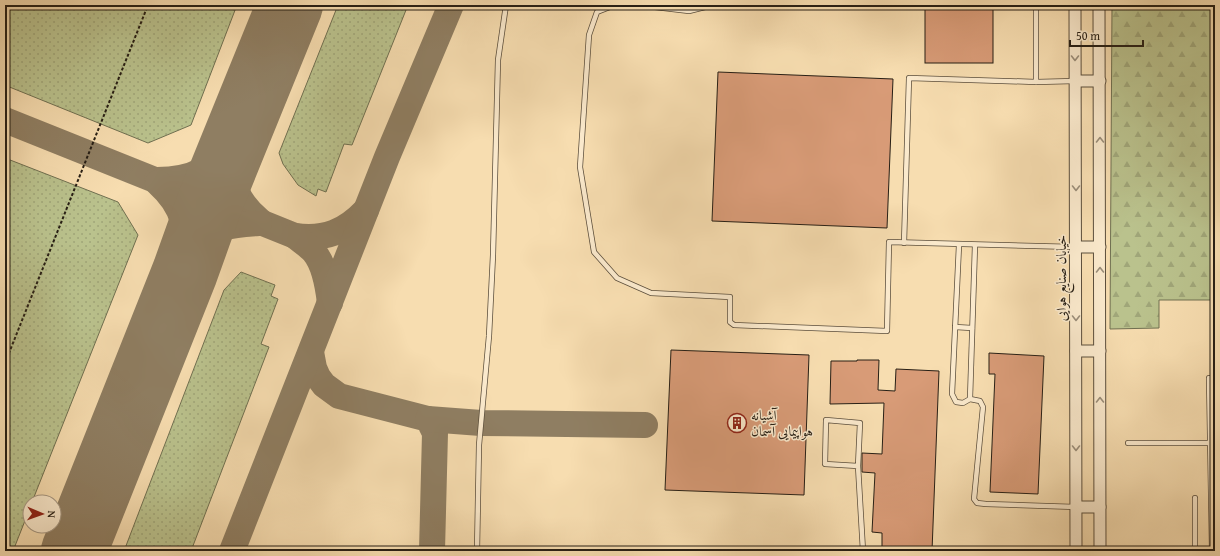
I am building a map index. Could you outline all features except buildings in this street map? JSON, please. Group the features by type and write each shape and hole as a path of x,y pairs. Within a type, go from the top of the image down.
{"street":[{"name":"خیابان صنایع هوایی","path":"1075,5 1076,551"},
{"path":"1099,5 1100,551"},
{"path":"1075,81 1100,81"},
{"path":"1076,247 1100,247"},
{"path":"1076,350 1100,351"},
{"path":"1076,507 1100,507"}],"lane":[{"path":"477,551 479,444 493,255 498,60 506,5"},
{"path":"615,5 597,12 589,34 580,166 594,252 617,278 651,293 730,297 730,322 734,326 887,331 889,242 1076,247"},
{"path":"638,5 689,11 713,5"},
{"path":"1036,5 1036,82"},
{"path":"904,243 909,78 1036,82 1075,81"},
{"path":"959,244 952,394 956,402 963,403 970,399 980,401 983,407 974,498 977,503 1076,507"},
{"path":"970,399 975,245"},
{"path":"955,327 972,328"},
{"path":"1209,378 1213,538 1212,551"},
{"path":"858,466 825,464 826,420 860,423 858,466 863,551"},
{"path":"1128,443 1210,443"},
{"path":"1194,551 1195,498"}],"path":[{"path":"5,363 148,5"}],"green space":[{"path":"5,5 237,5 191,125 148,143 7,86 5,80"},
{"path":"338,5 408,5 352,145 344,144 326,192 318,189 316,196 298,185 283,164 279,153"},
{"path":"1112,5 1215,5 1215,300 1159,300 1159,328 1110,329"},
{"path":"5,158 118,202 138,235 35,494 22,494 22,528 13,551 5,551"},
{"path":"241,272 275,285 271,296 278,299 261,344 269,347 191,551 124,551 224,290"}],"taxiway":[{"path":"232,551 387,157 451,5"},
{"path":"5,120 295,236 316,237 334,233 350,224 366,210"},
{"path":"157,180 182,178 201,171 217,159 235,141"},
{"path":"230,154 232,174 236,191 245,206 259,220"},
{"path":"158,183 175,203 184,223 186,246 185,272"},
{"path":"193,248 210,235 223,228 259,223"},
{"path":"295,236 318,257 327,283 330,303"},
{"path":"311,352 314,368 318,377 324,385 339,396 428,419 435,433 432,551"},
{"path":"428,419 481,423 645,425"}],"runway":[{"path":"74,551 185,272 210,202 290,5"}],"place":[{"name":"آشیانه هواپیمایی آسمان","path":"737,423"}]}
